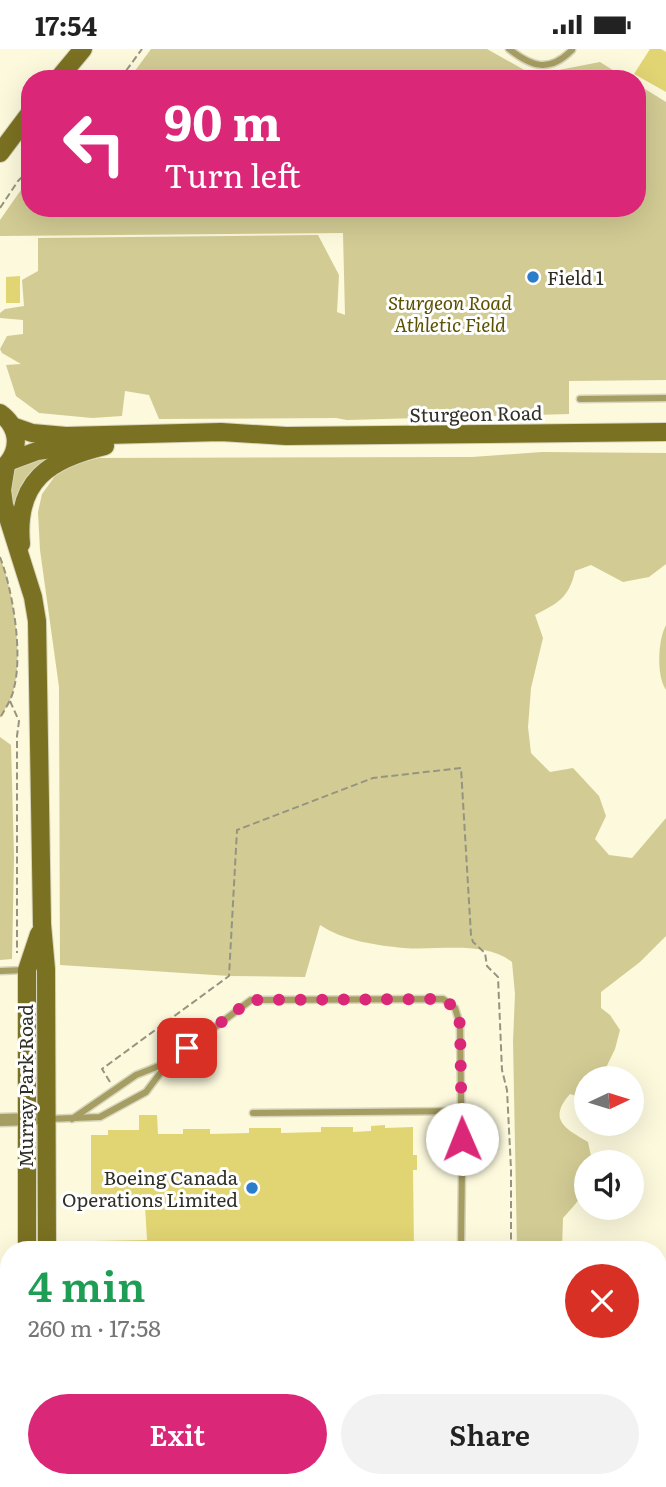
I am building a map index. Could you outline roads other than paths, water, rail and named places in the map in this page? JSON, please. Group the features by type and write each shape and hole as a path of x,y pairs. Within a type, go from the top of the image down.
{"street":[{"path":"66,70 83,49"},
{"path":"0,153 21,125"},
{"name":"Sturgeon Road","path":"4,417 32,433 52,435 221,432 286,436 666,432"},
{"name":"Murray Park Road","path":"4,417 16,444 5,465 2,490 4,505 36,608 42,924 46,969 47,1241"},
{"name":"Sturgeon Road","path":"5,465 51,448 223,444 286,436"},
{"path":"24,569 22,516 34,481 41,473 61,461 78,453 106,446"},
{"name":"Murray Park Road","path":"0,534 28,606 38,655"},
{"name":"Murray Park Road","path":"27,1241 27,970 42,924"},
{"path":"0,1120 45,1119"}],"lane":[{"path":"509,49 534,65 542,66 560,60 572,50"},
{"path":"580,398 666,398"},
{"path":"0,971 46,969"},
{"path":"45,1119 100,1117 132,1101 146,1092 169,1062 251,1000 443,999 455,1008 460,1024 461,1241"},
{"path":"72,1119 136,1075 169,1062"},
{"path":"253,1113 462,1111"}],"place":[{"name":"Field 1","path":"533,277"},
{"name":"Boeing Canada Operations Limited","path":"252,1188"}],"park label":[{"name":"Sturgeon Road Athletic Field","path":"450,313"}]}
